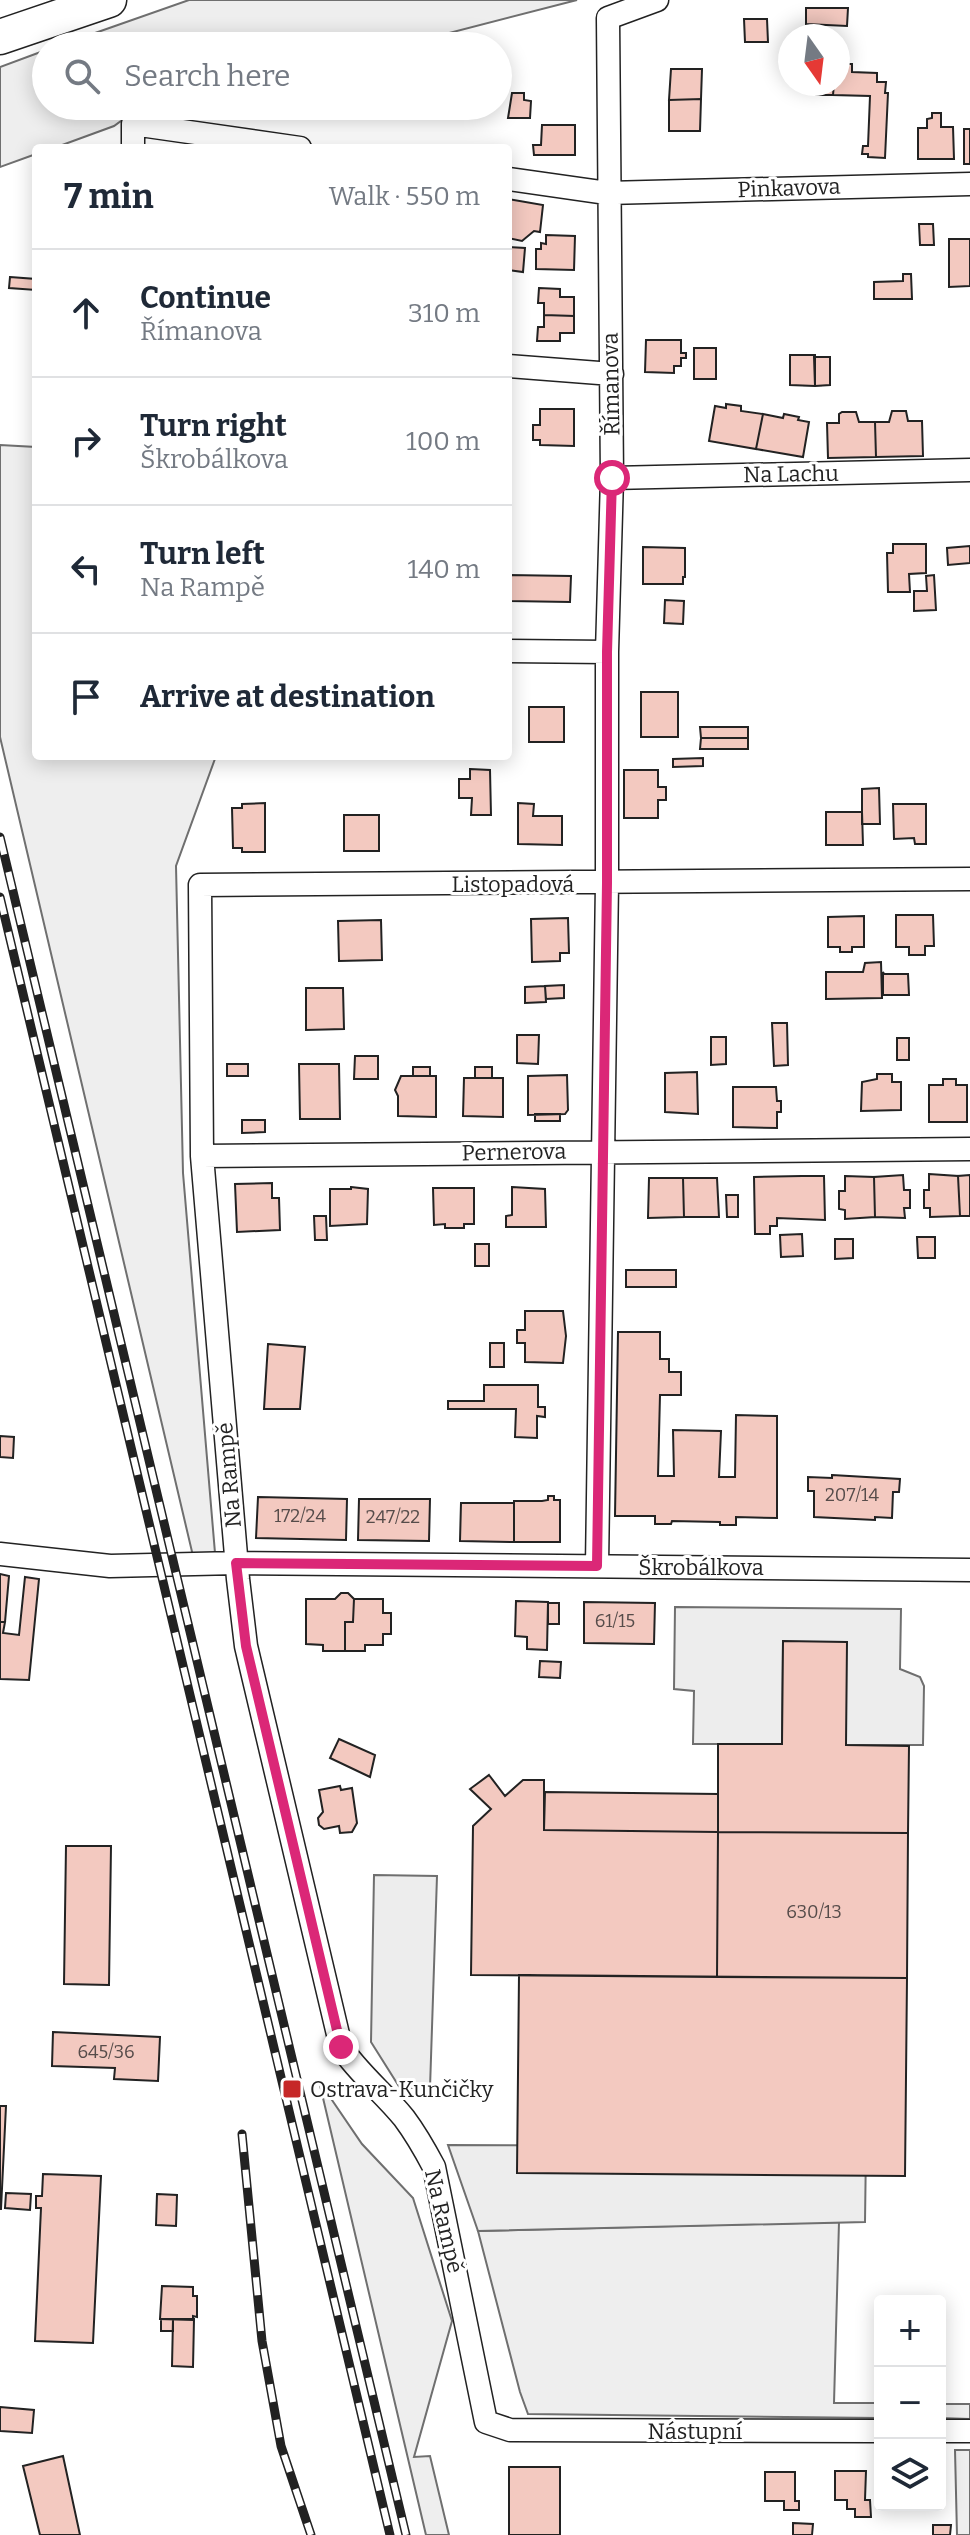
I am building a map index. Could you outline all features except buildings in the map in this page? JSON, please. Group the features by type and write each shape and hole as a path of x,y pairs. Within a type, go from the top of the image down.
{"main road":[{"path":"2,36 109,0"}],"street":[{"name":"Římanova","path":"597,1566 607,883 607,652 612,478 607,193 608,18 657,0"},
{"path":"133,144 133,124 272,144"},
{"name":"Pinkavova","path":"512,180 607,193 970,184"},
{"path":"512,366 612,374"},
{"name":"Na Lachu","path":"612,478 970,470"},
{"path":"512,651 607,652"},
{"name":"Listopadová","path":"200,885 970,879"},
{"name":"Na Rampě","path":"200,885 202,1156 236,1563 246,1646 341,2047 368,2082 402,2116 434,2167 486,2422 510,2430"},
{"name":"Pernerova","path":"202,1156 970,1149"},
{"name":"Škrobálkova","path":"0,1554 110,1566 236,1563 970,1570"},
{"name":"Nástupní","path":"510,2430 874,2431"},
{"path":"946,2431 970,2431"}],"shaded area":[{"path":"189,0 577,0 453,32 98,32"},
{"path":"32,55 32,120 122,120 65,144 32,144 32,155 0,167 0,67"},
{"path":"0,445 32,447 32,760 215,760 176,866 183,1173 215,1553 193,1556 0,737"},
{"path":"675,1607 901,1609 900,1669 920,1677 924,1686 923,1745 846,1745 846,1642 783,1642 782,1744 693,1744 694,1691 674,1689"},
{"path":"374,1875 437,1876 430,2088 400,2088 371,2042"},
{"path":"319,2081 362,2144 413,2198 452,2321 414,2457 430,2456 449,2535 426,2535"},
{"path":"448,2145 866,2146 865,2222 478,2231"},
{"path":"839,2222 834,2403 874,2403 874,2418 528,2414 478,2231"},
{"path":"946,2404 970,2404 970,2419 946,2418"},
{"path":"955,2450 970,2450 970,2535 957,2535"}],"railway":[{"path":"0,837 406,2535"},
{"path":"0,897 390,2535"},
{"path":"242,2134 262,2341 281,2446 311,2535"}],"place":[{"name":"Ostrava-Kunčičky","path":"292,2089"}],"route":[{"path":"341,2047 246,1646 236,1563 597,1566 607,883 607,652 612,478"}]}
